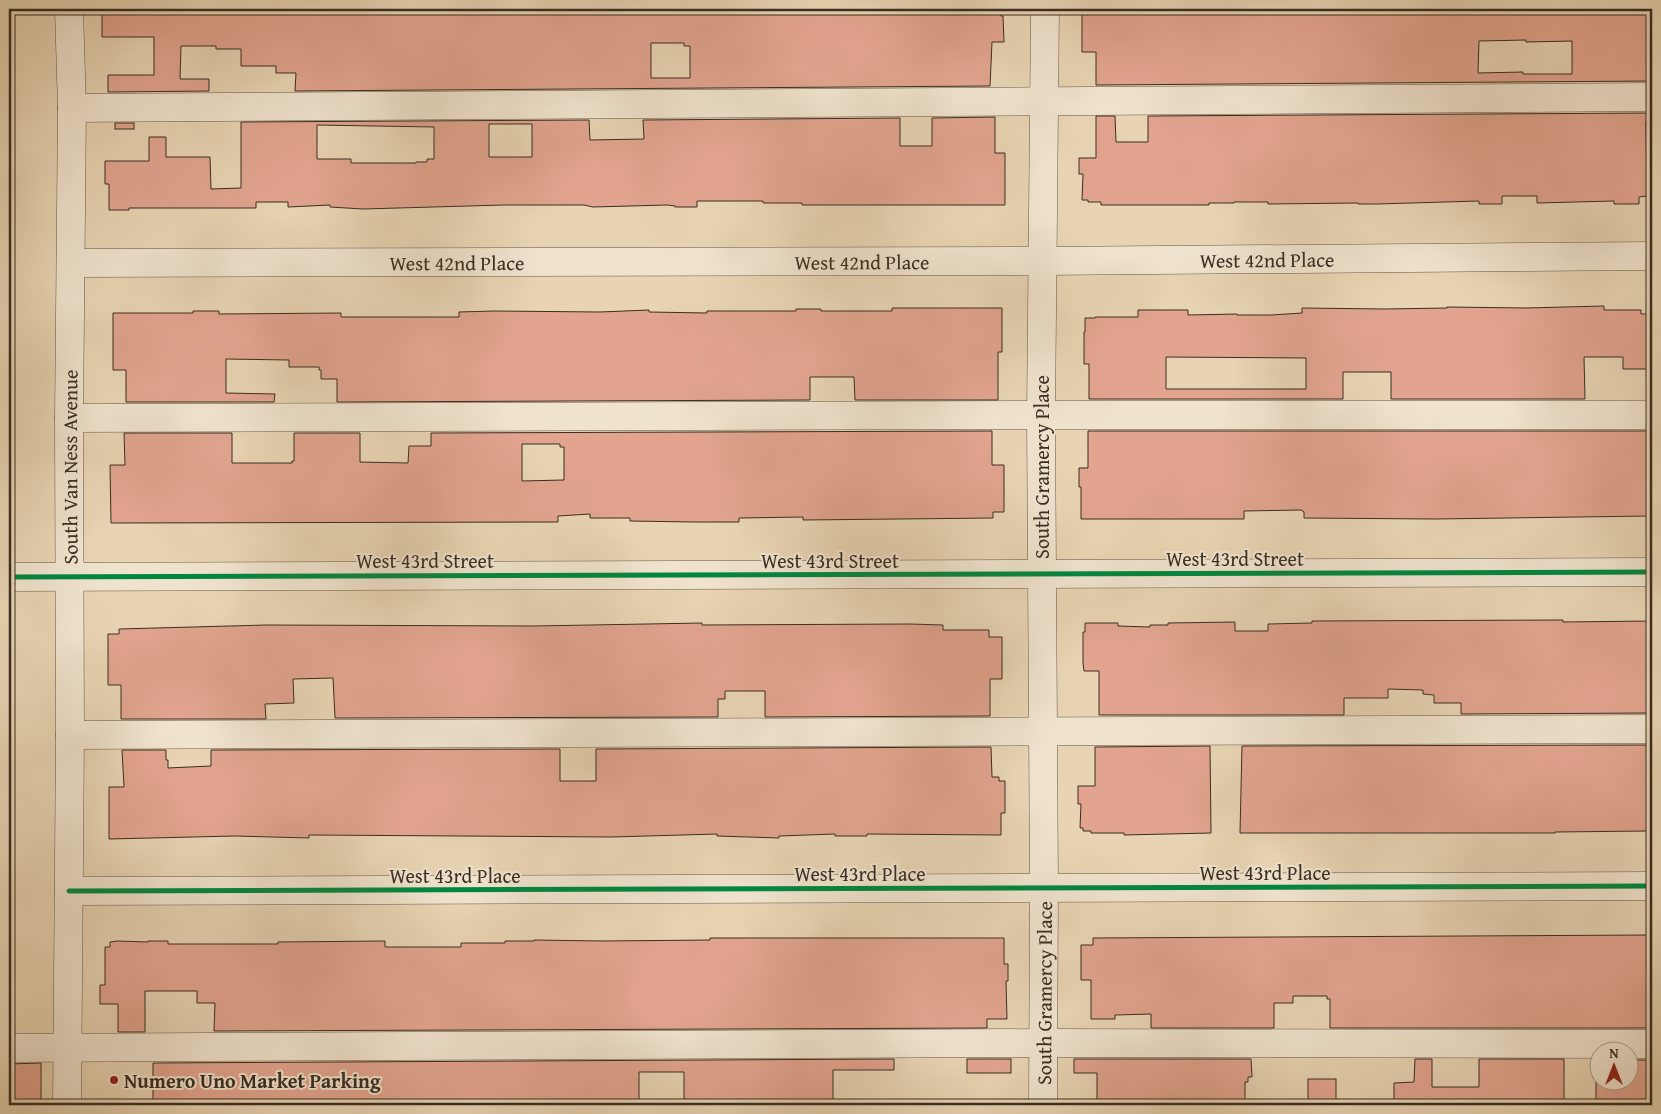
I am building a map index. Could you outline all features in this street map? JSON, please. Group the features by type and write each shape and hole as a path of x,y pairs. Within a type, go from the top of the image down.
{"street":[{"name":"South Van Ness Avenue","path":"68,1105 69,418 72,108 69,9"},
{"name":"South Gramercy Place","path":"1043,1105 1044,887 1041,574 1045,9"},
{"path":"72,108 1652,97"},
{"name":"West 42nd Place","path":"71,264 1042,261 1652,256"},
{"path":"69,418 1652,415"},
{"name":"West 43rd Street","path":"9,576 1652,572"},
{"path":"70,735 1652,729"},
{"name":"West 43rd Place","path":"69,891 1652,886"},
{"path":"9,1048 1042,1043 1652,1044"}],"building":[{"path":"102,9 1001,9 1004,42 992,42 990,86 295,91 296,73 276,73 276,66 241,66 241,49 216,49 216,46 181,46 180,79 209,79 209,91 108,92 108,75 154,75 154,37 102,37","holes":["651,43 684,43 684,46 690,46 690,78 651,78"]},
{"path":"1082,9 1647,9 1648,17 1651,17 1652,81 1096,85 1096,52 1082,52","holes":["1526,40 1526,42 1572,41 1572,74 1478,73 1479,41"]},
{"path":"1652,113 1652,122 1646,122 1647,196 1639,197 1639,204 1614,204 1614,201 1537,203 1537,196 1502,196 1502,204 1479,204 1479,201 1377,204 1268,204 1268,202 1234,202 1209,203 1209,205 1101,205 1101,202 1082,200 1083,174 1079,174 1079,158 1096,158 1096,116 1115,116 1116,142 1148,142 1148,116"},
{"path":"995,117 995,153 1005,153 1005,205 802,205 802,203 763,203 763,201 697,201 697,207 667,205 593,207 584,205 503,205 363,209 330,207 330,205 288,207 288,202 256,202 256,208 129,208 129,210 109,210 109,184 105,184 105,161 149,161 149,137 166,137 166,157 210,157 211,189 241,188 241,122 589,120 590,140 644,139 643,120 900,118 900,146 932,146 932,118","holes":["489,124 532,124 532,157 489,157","317,125 434,127 434,159 427,159 427,162 416,163 351,163 351,159 317,159"]},
{"path":"115,123 134,123 134,129 115,129"},
{"path":"1604,306 1604,310 1641,310 1641,314 1650,314 1650,369 1623,369 1623,357 1584,357 1585,399 1391,399 1391,372 1343,372 1343,399 1089,399 1089,364 1084,364 1085,318 1138,317 1138,310 1188,310 1188,315 1271,315 1302,313 1302,308","holes":["1166,357 1306,358 1306,389 1166,389"]},
{"path":"892,308 1002,308 1002,352 998,352 998,400 855,400 854,377 810,377 810,400 337,402 337,379 321,379 319,367 289,367 289,360 226,359 226,393 275,394 274,402 126,402 126,370 113,370 113,313 193,313 193,311 219,311 219,314 341,313 341,317 459,317 459,312 494,311 600,312 649,310 649,312 707,313 707,311 796,311 796,309 892,311"},
{"path":"992,431 992,465 1004,465 1004,512 993,512 993,518 803,520 803,517 739,518 739,522 630,521 630,518 590,518 590,514 558,516 558,522 111,523 110,465 125,465 124,433 232,433 232,463 292,463 294,461 294,433 360,433 360,462 408,463 409,446 431,446 431,433","holes":["522,444 560,444 560,447 564,447 564,480 522,481"]},
{"path":"1088,431 1652,431 1652,438 1649,439 1649,482 1652,482 1652,500 1648,500 1649,516 1435,519 1304,518 1304,512 1301,510 1244,511 1244,519 1081,519 1079,468 1088,468"},
{"path":"1563,620 1563,622 1652,621 1650,700 1652,700 1652,713 1461,714 1461,703 1434,703 1434,695 1423,694 1423,690 1388,689 1388,698 1344,698 1344,715 1099,715 1099,671 1084,671 1083,663 1083,632 1085,632 1085,623 1118,623 1118,626 1150,627 1150,625 1168,625 1168,623 1235,622 1235,631 1268,631 1268,624 1312,623 1312,621"},
{"path":"702,623 702,625 910,624 943,625 943,630 989,630 989,637 1002,637 1002,679 990,679 990,716 765,717 765,691 725,691 725,699 718,699 718,717 335,718 333,678 293,679 294,703 265,704 266,719 121,719 121,685 108,685 108,634 119,634 119,629 267,625 535,626"},
{"path":"1652,745 1651,822 1648,822 1648,831 1555,833 1240,833 1242,746"},
{"path":"1210,746 1211,833 1124,835 1124,833 1091,833 1091,831 1083,831 1083,828 1080,828 1081,804 1078,804 1078,786 1095,786 1095,747"},
{"path":"991,747 992,777 999,777 999,781 1005,781 1005,813 1001,813 1001,835 867,834 867,836 835,836 835,834 779,836 779,838 717,836 717,834 611,837 309,835 309,838 235,836 109,839 109,787 124,787 122,750 166,750 168,768 211,766 211,750 560,749 560,781 596,781 596,749"},
{"path":"1650,935 1652,1028 1330,1028 1330,999 1327,999 1327,996 1293,996 1293,1003 1274,1003 1274,1028 1151,1028 1151,1014 1115,1015 1115,1019 1091,1019 1091,980 1081,980 1081,945 1093,945 1093,938"},
{"path":"710,938 1004,938 1004,964 1008,964 1008,981 1006,981 1007,1019 987,1019 987,1028 214,1031 215,1003 197,1003 197,991 145,991 145,1032 118,1032 118,1004 100,1004 100,985 105,985 105,947 110,947 110,942 117,941 168,941 168,944 278,944 278,942 385,941 385,947 461,947 461,943 505,943 505,941 710,940"},
{"path":"894,1059 894,1070 833,1070 833,1105 684,1105 684,1072 639,1072 639,1102 614,1102 614,1105 153,1105 153,1063"},
{"path":"967,1059 1011,1059 1011,1073 967,1073"},
{"path":"1074,1059 1251,1059 1252,1077 1248,1077 1248,1082 1245,1082 1245,1105 1097,1105 1097,1073 1074,1073"},
{"path":"1415,1059 1432,1059 1432,1087 1479,1087 1479,1059 1564,1059 1564,1105 1394,1105 1394,1083 1414,1082"},
{"path":"1638,1060 1652,1060 1652,1105 1596,1105 1596,1092 1638,1092"},
{"path":"41,1063 41,1105 9,1105 9,1064"},
{"path":"1308,1079 1336,1079 1336,1105 1308,1105"}],"cycle path":[{"path":"9,577 1652,572"},
{"path":"69,891 1652,886"}],"place":[{"name":"Numero Uno Market Parking","path":"114,1080"}]}
